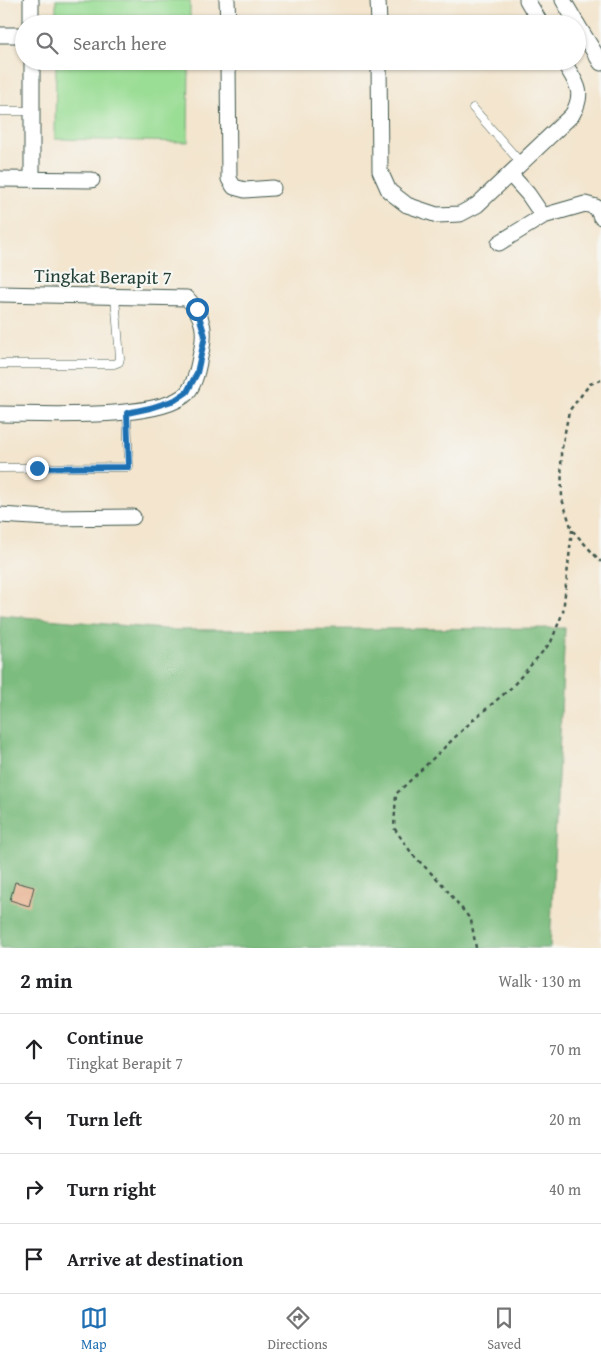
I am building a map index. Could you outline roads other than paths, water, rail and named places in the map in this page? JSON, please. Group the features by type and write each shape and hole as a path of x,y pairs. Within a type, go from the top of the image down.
{"street":[{"path":"31,0 32,15"},
{"path":"227,0 228,15"},
{"path":"378,0 379,15"},
{"path":"527,0 536,15"},
{"path":"563,0 572,15"},
{"path":"0,35 15,35"},
{"path":"586,39 601,63"},
{"path":"32,70 32,178"},
{"path":"228,70 229,179 234,187 245,190 273,188"},
{"path":"379,70 380,171 389,190 407,205 420,211 437,214 460,214 477,205 572,116 579,102 580,93 568,70"},
{"path":"510,174 528,194 542,216"},
{"path":"0,179 92,180"},
{"path":"499,244 542,216 586,204 596,207 601,217"},
{"name":"Tingkat Berapit 7","path":"0,294 187,298 197,309 205,336 197,373 187,392 175,400 127,413"},
{"path":"0,414 127,413"},
{"path":"0,515 133,517"}],"lane":[{"path":"473,108 521,163"},
{"path":"0,112 32,112"},
{"path":"0,364 114,364 119,362 115,297"},
{"path":"0,468 129,467 127,413"}]}
